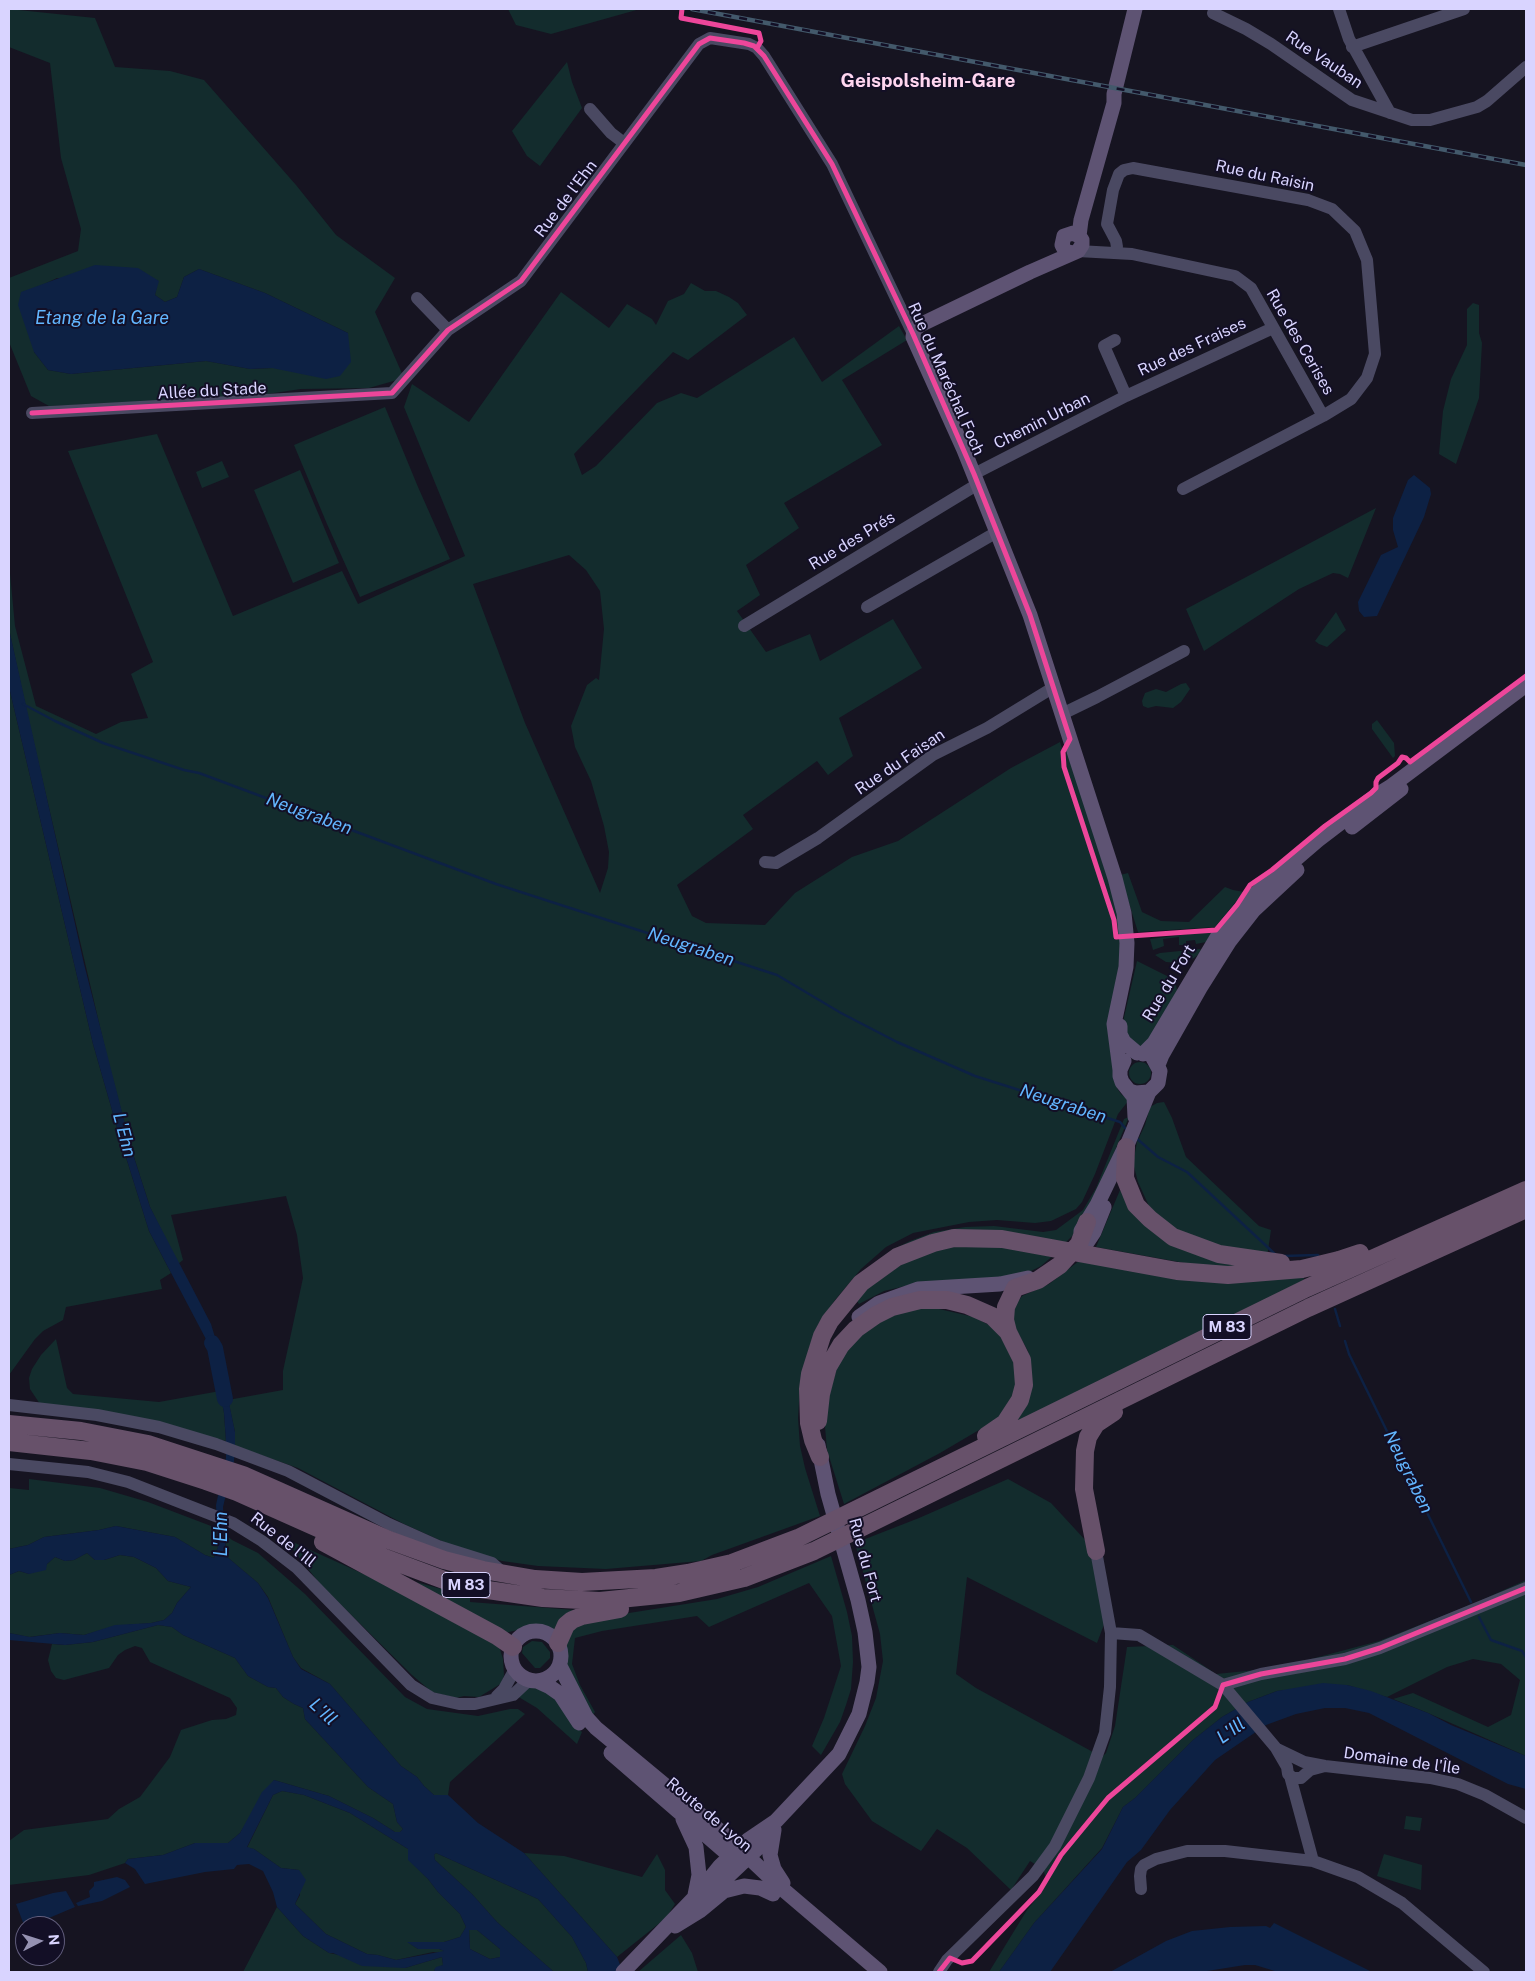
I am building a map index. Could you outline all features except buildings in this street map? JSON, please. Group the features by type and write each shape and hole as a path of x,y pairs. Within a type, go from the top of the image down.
{"highway":[{"path":"1127,1143 1125,1178 1136,1205 1173,1237 1198,1248 1240,1259 1278,1264 1312,1262 1323,1264"},
{"name":"M 83","path":"9,1442 91,1451 147,1462 206,1481 240,1484 444,1560 505,1574 563,1581 601,1582 672,1576 732,1563 798,1538 1307,1288 1526,1190"},
{"name":"M 83","path":"9,1424 115,1437 148,1444 211,1464 289,1515 385,1558 444,1580 481,1589 543,1598 600,1601 655,1596 702,1589 744,1578 814,1551 1316,1304 1526,1209"},
{"path":"820,1457 809,1423 810,1374 822,1336 830,1322 861,1283 898,1257 933,1243 954,1238 1002,1239 1177,1271 1203,1274 1257,1274 1323,1264 1371,1249 1458,1211 1480,1210"},
{"path":"978,1449 984,1437 1005,1423 1020,1400 1024,1385 1022,1360 1008,1332 1005,1320 1006,1306 1015,1288 1038,1280 1060,1265 1079,1244 1087,1222"},
{"path":"816,1434 821,1394 828,1367 841,1345 856,1329 876,1315 892,1307 914,1301 946,1300 967,1305 992,1316 1008,1332"},
{"path":"1096,1551 1084,1489 1084,1451 1088,1437 1096,1424 1124,1407 1136,1392"},
{"path":"289,1515 303,1532 497,1636 512,1647"},
{"path":"558,1642 566,1625 572,1620 582,1616 636,1606 655,1596"}],"main road":[{"path":"913,334 916,327 1046,266 1074,243 1112,110 1114,94 1135,9"},
{"name":"Rue du Maréchal Foch","path":"913,334 976,479 1030,615 1115,878 1132,922 1136,947 1132,973 1120,1018 1120,1029 1124,1042 1140,1054"},
{"name":"Rue du Fort","path":"1135,1121 1135,1102 1130,1091 1122,1082 1120,1070 1126,1059 1140,1054 1154,1043 1219,934 1246,901 1306,850 1377,795 1526,685"},
{"name":"Rue du Fort","path":"879,1303 919,1295 994,1295 1022,1292 1046,1282 1067,1266 1083,1249 1094,1232 1135,1121 1149,1092 1158,1083 1160,1077 1158,1065 1162,1055 1229,942 1254,910 1300,867 1526,695"},
{"name":"Rue du Maréchal Foch","path":"1115,878 1124,913 1127,943 1126,967 1114,1024 1120,1070"},
{"path":"1140,1054 1150,1056 1158,1065"},
{"path":"1130,1091 1136,1093 1149,1092"},
{"name":"Rue du Fort","path":"744,1852 775,1825 839,1754 859,1714 867,1682 869,1667 865,1632 849,1565 828,1494 816,1434 814,1404 817,1381 826,1353 837,1337 854,1320 879,1303 918,1289 1000,1284 1027,1278 1046,1270 1074,1243 1087,1222 1127,1143"},
{"path":"530,1631 546,1632 558,1642 562,1658 560,1666 552,1676 533,1681 524,1678 515,1669 511,1655 512,1647 516,1640 530,1631"},
{"name":"Route de Lyon","path":"560,1666 586,1717 596,1728 744,1852 801,1905 880,1972"},
{"name":"Route de Lyon","path":"533,1681 550,1687 560,1694 582,1726 680,1813 744,1852 773,1894 863,1972"},
{"path":"680,1813 696,1847 699,1875 695,1897"},
{"path":"775,1825 770,1855 774,1869 801,1905"},
{"path":"635,1961 695,1897 744,1852"},
{"path":"623,1972 675,1926 744,1852"},
{"path":"675,1926 701,1910 724,1891 744,1886 760,1888 773,1894"}],"street":[{"path":"1339,9 1352,47 1390,113"},
{"path":"1352,47 1464,9"},
{"name":"Rue Vauban","path":"1213,13 1271,44 1352,100 1412,120 1422,120 1468,110 1487,101 1526,67"},
{"name":"Rue de l'Ehn","path":"392,393 448,330 521,280 624,143 704,41 714,38 749,44 757,48"},
{"name":"Rue du Maréchal Foch","path":"757,48 802,114 832,164 913,334"},
{"path":"590,109 611,133 624,143"},
{"name":"Rue du Raisin","path":"1116,248 1116,241 1107,224 1116,180 1128,168 1138,168 1308,200 1332,209 1355,231 1367,260 1375,354 1367,378 1351,399 1323,416"},
{"name":"Rue des Cerises","path":"1074,243 1116,248 1132,254"},
{"name":"Rue des Cerises","path":"1074,243 1235,276 1250,288 1323,416"},
{"path":"417,298 448,330"},
{"name":"Rue des Fraises","path":"1126,396 1272,328"},
{"path":"1115,340 1104,346 1126,396"},
{"name":"Allée du Stade","path":"32,413 392,393"},
{"name":"Chemin Urban","path":"976,479 1126,396"},
{"path":"1183,489 1323,416"},
{"name":"Rue des Prés","path":"744,626 976,479"},
{"path":"867,607 997,532"},
{"path":"1062,714 1184,651"},
{"name":"Rue du Faisan","path":"765,862 776,863 818,838 934,755 987,728 1054,688"},
{"path":"9,1405 97,1415 159,1427 216,1444 288,1471 389,1524 438,1546 492,1563 505,1574"},
{"name":"Rue de l'Ill","path":"9,1464 88,1472 128,1482 233,1523 262,1541 297,1568 411,1685 432,1698 459,1704 475,1704 513,1694 533,1681"},
{"path":"939,1972 948,1960 1033,1876 1055,1846 1089,1778 1105,1733 1110,1687 1111,1633 1096,1551"},
{"path":"1223,1685 1261,1674 1327,1662 1367,1652 1526,1588"},
{"path":"1111,1633 1139,1635 1223,1685 1235,1702 1297,1769 1296,1798 1313,1861"},
{"path":"498,1698 496,1696 504,1690 515,1669"},
{"name":"Domaine de l'Île","path":"1297,1769 1325,1766 1430,1778 1458,1784 1485,1795 1526,1818"},
{"path":"1141,1889 1140,1876 1144,1865 1163,1857 1187,1851 1217,1850 1313,1861 1358,1877 1402,1903 1484,1972"}],"green space":[{"path":"9,9 95,18 115,67 170,71 204,80 296,185 336,235 395,278 375,312 404,378 369,388 301,389 247,397 49,406 31,396 9,342 9,278 78,251 81,229 61,158 50,63 9,47","holes":["199,269 265,293 348,333 272,368 250,369 206,361 71,374 48,370 34,352 40,286 57,278 158,280 155,295 165,302 177,297 184,277"]},
{"path":"508,9 640,9 551,34 516,25"},
{"path":"567,62 582,108 540,166 527,156 512,131"},
{"path":"691,283 705,291 716,291 738,303 747,315 688,360 673,352 574,454 582,475 596,466 657,403 681,393 697,398 794,337 822,382 899,326 907,340 842,380 882,445 784,503 799,528 746,565 760,595 737,611 766,652 810,634 820,661 893,619 922,668 839,718 853,756 828,775 817,761 743,815 753,829 677,885 692,916 706,923 765,925 795,893 852,857 898,841 1011,768 1060,742 1064,754 1069,752 1103,854 1123,931 1117,1088 1129,1100 1118,1114 1095,1174 1082,1202 1076,1209 1051,1221 1035,1223 997,1220 969,1222 913,1233 886,1247 861,1269 835,1300 818,1325 810,1345 800,1386 798,1418 800,1446 820,1516 712,1555 701,1561 606,1569 538,1566 502,1561 455,1547 404,1524 298,1468 235,1446 235,1432 228,1400 283,1390 283,1371 303,1278 297,1235 286,1196 171,1215 183,1260 178,1264 150,1207 132,1151 107,1057 29,722 9,629 9,563 15,626 36,706 96,734 121,722 148,718 131,674 153,662 68,451 157,434 233,616 342,571 358,604 465,556 404,407 412,384 469,422 561,292 609,328 627,304 652,319 656,325 668,301 684,294","holes":["569,555 586,570 600,591 604,629 599,680 596,678 587,685 571,726 575,747 591,781 604,826 609,852 608,868 600,893 525,723 473,584"]},
{"path":"1473,303 1479,305 1479,333 1482,343 1479,398 1456,464 1439,454 1443,411 1451,379 1467,345 1467,309"},
{"path":"385,407 450,559 360,597 294,445"},
{"path":"222,461 229,477 202,488 196,472"},
{"path":"300,470 339,563 293,583 254,490"},
{"path":"1376,508 1348,578 1333,573 1299,589 1204,651 1186,609"},
{"path":"1336,612 1346,630 1327,647 1319,644 1315,641"},
{"path":"1186,683 1190,689 1181,702 1173,708 1156,706 1148,708 1143,706 1142,701 1145,693 1156,689 1166,692"},
{"path":"9,687 93,1044 149,1231 171,1273 160,1280 162,1289 66,1307 63,1320 43,1331 35,1339 9,1375"},
{"path":"1377,720 1394,743 1395,756 1393,758 1372,729 1372,724"},
{"path":"1128,873 1142,912 1161,921 1189,922 1225,887 1244,892 1215,927 1138,932 1120,875"},
{"path":"1213,931 1206,942 1196,944 1195,940 1186,941 1186,945 1179,945 1179,937 1163,939 1164,946 1153,950 1150,939"},
{"path":"1200,949 1199,954 1194,958 1178,963 1166,962 1155,955 1160,953"},
{"path":"1137,961 1169,977 1176,985 1178,996 1144,1046 1137,1048 1122,1026"},
{"path":"1140,1062 1148,1065 1151,1073 1148,1081 1140,1084 1132,1081 1129,1073 1132,1065"},
{"path":"1164,1102 1186,1157 1259,1226 1271,1230 1267,1257 1204,1242 1164,1223 1149,1206 1138,1182 1133,1163 1137,1142 1145,1125 1150,1107"},
{"path":"1129,1117 1094,1201 1077,1231 1065,1243 1006,1234 874,1263 892,1250 934,1232 965,1227 994,1226 1043,1232 1056,1230 1083,1210 1096,1188 1124,1119"},
{"path":"1120,1190 1128,1205 1242,1264 1224,1270 1096,1247"},
{"path":"969,1242 1056,1253 1041,1266 1019,1277 914,1284 884,1291 859,1304 854,1297 914,1256"},
{"path":"1079,1261 1305,1274 1303,1281 1010,1426 1031,1370 1028,1351 1012,1322 1013,1308 1022,1296 1049,1284"},
{"path":"906,1309 939,1309 974,1317 1000,1331 1016,1364 1015,1398 996,1420 940,1453 844,1504 827,1450 824,1415 839,1360 850,1345 877,1321"},
{"path":"56,1339 67,1388 73,1394 159,1402 220,1391 226,1441 40,1404 30,1389 29,1378 32,1369 41,1355"},
{"path":"29,1479 100,1488 148,1502 219,1529 218,1547 214,1558 205,1555 175,1537 116,1526 44,1537 28,1545 9,1549 9,1488 29,1490"},
{"path":"1008,1479 1051,1503 1099,1555 1108,1614 1097,1643 967,1577 956,1674 976,1688 1102,1757 1106,1753 1115,1726 1127,1647 1173,1645 1216,1674 1277,1668 1379,1641 1475,1603 1526,1580 1526,1756 1393,1699 1413,1693 1488,1727 1511,1715 1520,1680 1501,1664 1473,1659 1447,1667 1387,1697 1347,1685 1277,1691 1248,1702 1222,1717 1193,1740 1135,1798 1123,1807 1102,1848 1034,1923 999,1972 989,1972 1027,1910 1041,1893 1046,1878 1043,1869 1030,1861 1011,1890 967,1848 937,1829 921,1851 872,1821 845,1784 842,1774 876,1698 883,1661 880,1634 855,1543 919,1518"},
{"path":"225,1534 232,1540 258,1553 305,1594 405,1697 427,1709 478,1716 518,1709 525,1714 450,1782 448,1795 434,1795 417,1777 401,1766 330,1684 301,1668 293,1657 268,1597 258,1583 226,1556"},
{"path":"284,1538 421,1600 499,1646 503,1659 504,1675 502,1683 479,1697 464,1696 456,1698 432,1692 412,1675 320,1584"},
{"path":"87,1553 95,1560 104,1560 120,1555 134,1557 156,1568 168,1581 191,1587 177,1603 172,1613 164,1620 115,1626 84,1635 60,1633 29,1637 9,1633 9,1575 19,1571 29,1574 55,1557 65,1561 74,1560"},
{"path":"831,1556 852,1636 853,1662 851,1689 846,1705 840,1722 821,1755 812,1746 824,1718 841,1666 832,1616 809,1583 709,1627 697,1616 602,1631 575,1638 572,1664 580,1685 595,1712 590,1719 564,1666 563,1652 571,1629 585,1620 717,1599 758,1587"},
{"path":"416,1582 470,1597 470,1602 575,1610 559,1632 538,1625 505,1633 441,1599"},
{"path":"158,1625 172,1627 183,1635 235,1658 248,1676 268,1687 276,1688 283,1697 303,1708 305,1719 368,1787 393,1804 397,1822 403,1829 400,1832 395,1832 373,1818 329,1796 274,1780 240,1833 228,1843 195,1843 163,1855 128,1859 125,1863 89,1875 9,1885 9,1841 24,1830 108,1819 119,1809 140,1797 170,1757 181,1730 236,1715 237,1708 230,1698 150,1662 142,1648 135,1646 118,1655 109,1668 64,1680 56,1678 51,1671 48,1660 52,1644 65,1645 93,1642"},
{"path":"532,1641 542,1642 550,1652 550,1658 540,1668 535,1668 522,1653 523,1647"},
{"path":"529,1687 536,1687 555,1693 575,1726 582,1732 577,1744 537,1708 517,1696"},
{"path":"282,1791 304,1795 350,1813 408,1849 409,1860 460,1914 466,1927 460,1937 444,1942 408,1942 418,1949 439,1949 445,1951 396,1960 367,1954 326,1934 295,1904 300,1895 299,1870 281,1868 254,1849 247,1848 273,1795"},
{"path":"1406,1816 1422,1818 1420,1831 1404,1829"},
{"path":"436,1853 538,1899 572,1937 586,1963 588,1972 554,1972 497,1922 472,1894 435,1860 434,1855"},
{"path":"524,1853 564,1856 642,1877 657,1854 665,1870 665,1890 675,1904 666,1918 617,1957"},
{"path":"1384,1854 1422,1865 1421,1890 1377,1876"},
{"path":"277,1907 303,1936 329,1953 405,1968 442,1957 443,1965 434,1970 436,1972 243,1972"},
{"path":"469,1930 477,1930 500,1949 500,1957 490,1959 470,1949"},
{"path":"681,1935 692,1953 698,1972 638,1972"}],"water":[{"name":"Etang de la Gare","path":"95,265 138,268 159,281 155,295 165,302 177,297 184,277 199,269 265,293 348,333 351,362 340,376 326,379 272,368 250,369 206,361 71,374 48,370 34,352 18,305 21,292"},
{"path":"1414,475 1430,488 1431,494 1424,517 1377,616 1364,617 1359,611 1358,602 1381,555 1398,547 1393,530 1393,518 1408,480"},
{"path":"9,629 84,964 132,1151 150,1207 211,1324 223,1364 215,1365 208,1343 149,1231 120,1138 93,1044 9,687"},
{"name":"L'Ill","path":"224,1379 235,1432 234,1461 223,1507 226,1556 258,1583 268,1598 293,1657 301,1669 330,1684 401,1766 417,1777 434,1795 448,1795 478,1823 524,1853 617,1957 623,1972 588,1972 586,1963 572,1937 538,1899 436,1853 434,1855 435,1860 472,1894 497,1922 554,1972 436,1972 434,1970 436,1967 443,1965 442,1957 405,1968 362,1966 329,1953 303,1936 277,1907 273,1892 263,1871 249,1864 237,1865 234,1869 205,1872 145,1884 135,1869 125,1863 128,1859 163,1855 195,1843 228,1843 240,1833 262,1792 274,1780 329,1796 373,1818 395,1832 400,1832 403,1829 397,1822 393,1804 368,1787 305,1719 303,1708 283,1697 276,1688 268,1687 248,1676 235,1658 183,1635 172,1627 158,1625 93,1642 65,1645 9,1640 9,1633 30,1637 60,1633 84,1635 115,1625 151,1623 164,1620 172,1613 177,1603 191,1587 168,1581 156,1568 134,1557 120,1555 104,1560 95,1560 87,1553 74,1560 65,1561 55,1557 47,1564 46,1570 29,1574 19,1571 9,1575 9,1549 28,1545 44,1537 116,1526 175,1537 205,1555 214,1558 218,1547 216,1505 226,1458 224,1413 218,1380","holes":["282,1791 304,1795 350,1813 408,1849 408,1860 460,1914 466,1927 460,1937 444,1942 407,1942 418,1949 439,1949 444,1951 396,1960 367,1954 326,1934 295,1904 306,1880 299,1870 281,1868 254,1849 247,1847 273,1795","469,1930 477,1930 500,1949 500,1957 490,1959 470,1949"]},
{"name":"L'Ill","path":"1323,1683 1347,1685 1371,1691 1428,1713 1451,1725 1526,1756 1526,1789 1508,1784 1369,1713 1345,1708 1325,1708 1296,1714 1266,1725 1215,1760 1170,1810 1141,1850 1127,1862 1050,1972 999,1972 1034,1923 1102,1849 1123,1807 1135,1798 1193,1740 1222,1717 1248,1702 1277,1691"},
{"path":"117,1877 125,1880 130,1887 102,1901 78,1906 76,1903 90,1897 89,1891 94,1886 94,1882"},
{"path":"66,1891 75,1907 54,1916 21,1916 16,1904"},
{"path":"1274,1923 1372,1972 1278,1972 1255,1965 1245,1965 1201,1972 1110,1972 1166,1941 1192,1931 1230,1927 1266,1926 1270,1928"}],"waterway":[{"name":"Neugraben","path":"23,704 103,743 184,770 199,773 496,884 777,975 841,1013 897,1042 975,1076 1120,1122 1127,1130"},
{"name":"Neugraben","path":"1135,1137 1158,1157 1187,1172 1276,1255"},
{"name":"Neugraben","path":"1283,1256 1318,1255 1319,1259"},
{"path":"1335,1309 1340,1326"},
{"name":"Neugraben","path":"1345,1341 1349,1354 1471,1602"},
{"name":"L'Ehn","path":"212,1343 215,1348 225,1399"},
{"name":"Neugraben","path":"1479,1617 1491,1640 1522,1651 1526,1657"}],"railway":[{"path":"692,9 1526,165"}],"cycle path":[{"path":"682,9 681,18 759,33 761,41 757,48"},
{"path":"32,413 392,393 448,330 521,281 699,44 710,38 744,43 754,46 764,56 832,164 913,334 974,474 1030,615 1070,739 1063,752 1064,767 1114,920 1116,937 1216,930 1237,905 1250,885 1272,870 1325,826 1371,793 1376,788 1378,778 1398,763 1402,757 1410,762 1526,676"},
{"path":"939,1972 950,1958 962,1963 972,1961 1039,1892 1061,1855 1108,1798 1215,1707 1223,1685 1261,1674 1345,1659 1380,1648 1526,1588"}],"district":[{"name":"Geispolsheim-Gare","path":"928,81"}]}
